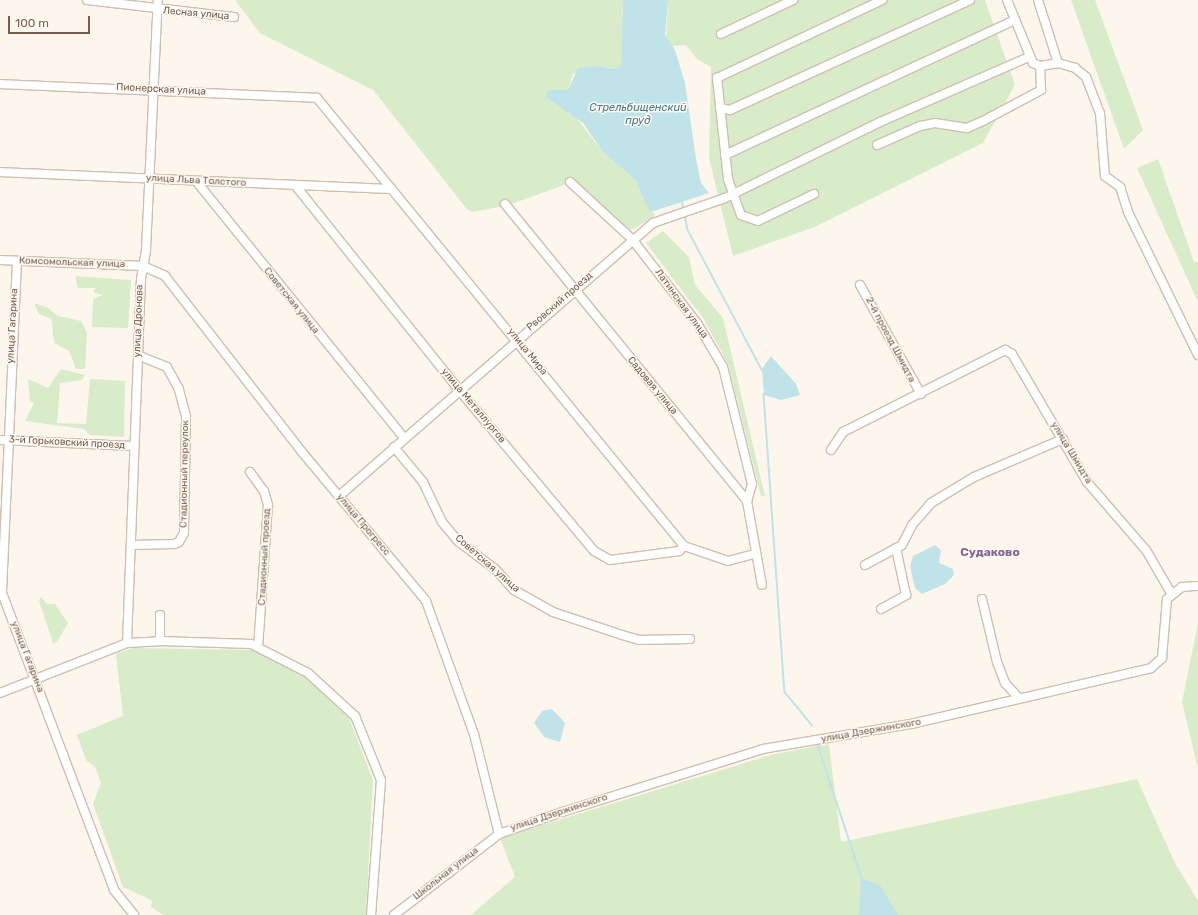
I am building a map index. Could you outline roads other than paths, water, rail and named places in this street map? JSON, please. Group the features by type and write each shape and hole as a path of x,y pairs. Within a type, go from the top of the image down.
{"street":[{"name":"Лесная улица","path":"86,0 157,10 234,17"},
{"name":"улица Дронова","path":"127,643 141,285 150,179 158,0"},
{"path":"721,34 793,0"},
{"path":"814,194 758,221 741,215 728,196 717,78 882,0"},
{"path":"720,108 730,110 970,0"},
{"path":"1007,0 1029,58 1040,66 1058,63 1075,68 1086,77 1100,113 1105,176 1120,187 1128,212 1198,356"},
{"path":"1038,0 1058,63"},
{"path":"725,155 1015,20"},
{"name":"Рвовский проезд","path":"339,496 517,339 653,222 728,196 880,122 1029,58"},
{"path":"877,145 920,126 935,123 967,128 983,121 1041,90 1040,66"},
{"name":"Пионерская улица","path":"0,84 322,101"},
{"name":"улица Мира","path":"322,101 392,189 517,339 684,546"},
{"name":"улица Льва Толстого","path":"0,172 392,189"},
{"name":"Советская улица","path":"196,181 404,438"},
{"name":"Латинская улица","path":"570,182 632,239 697,323 723,367 752,484 747,501"},
{"name":"улица Металлургов","path":"295,185 459,390 594,551 610,560 679,551 684,546"},
{"name":"Садовая улица","path":"505,204 574,291 747,501"},
{"name":"Комсомольская улица","path":"0,260 143,266"},
{"name":"улица Гагарина","path":"17,261 4,440 2,593 114,890 134,915"},
{"name":"улица Прогресс","path":"143,266 165,276 339,496 426,601 474,734 499,834"},
{"name":"2-й проезд Шмидта","path":"860,285 921,394"},
{"name":"улица Шмидта","path":"921,394 1005,350 1012,354 1087,482 1146,550 1171,593"},
{"name":"Стадионный переулок","path":"131,544 174,544 179,542 184,533 186,416 179,389 167,367 138,355"},
{"path":"832,450 843,432 921,394"},
{"path":"865,565 902,545 912,526 931,503 974,477 1063,439"},
{"name":"3-й Горьковский проезд","path":"4,440 134,446"},
{"name":"Советская улица","path":"394,447 423,482 442,522 459,542 495,569 514,590 553,612 628,637 690,639"},
{"name":"Стадионный проезд","path":"250,472 264,491 268,504 258,647"},
{"path":"747,501 755,554 762,585"},
{"path":"684,546 728,561 755,554"},
{"path":"881,608 906,595 896,548"},
{"path":"1171,593 1186,586 1198,586"},
{"name":"улица Дзержинского","path":"499,834 763,749 911,724 1158,666 1162,658 1164,607 1171,593"},
{"path":"982,599 997,662 1006,683 1019,698"},
{"path":"160,615 160,641"},
{"path":"0,693 127,643 160,641 258,647 308,673 355,716 381,780 370,915"},
{"name":"Школьная улица","path":"394,915 499,834"}],"water":[{"name":"Стрельбищенский пруд","path":"623,0 668,0 665,35 675,50 685,83 701,183 709,193 654,211 650,211 635,180 603,152 583,123 546,97 548,90 568,90 578,68 598,66 614,69 621,66"},
{"path":"771,356 796,384 800,395 781,400 764,395 762,369"},
{"path":"935,545 941,550 939,563 953,569 954,575 945,584 922,594 915,588 910,566 913,556"},
{"path":"552,709 565,723 560,742 544,737 534,723 542,711"},
{"path":"861,878 880,885 898,915 859,915"}],"waterway":[{"path":"682,201 684,209"},
{"path":"685,215 688,230 762,370"},
{"path":"764,394 785,692 812,725"},
{"path":"818,745 862,878"}],"district":[{"name":"Судаково","path":"990,553"}]}
